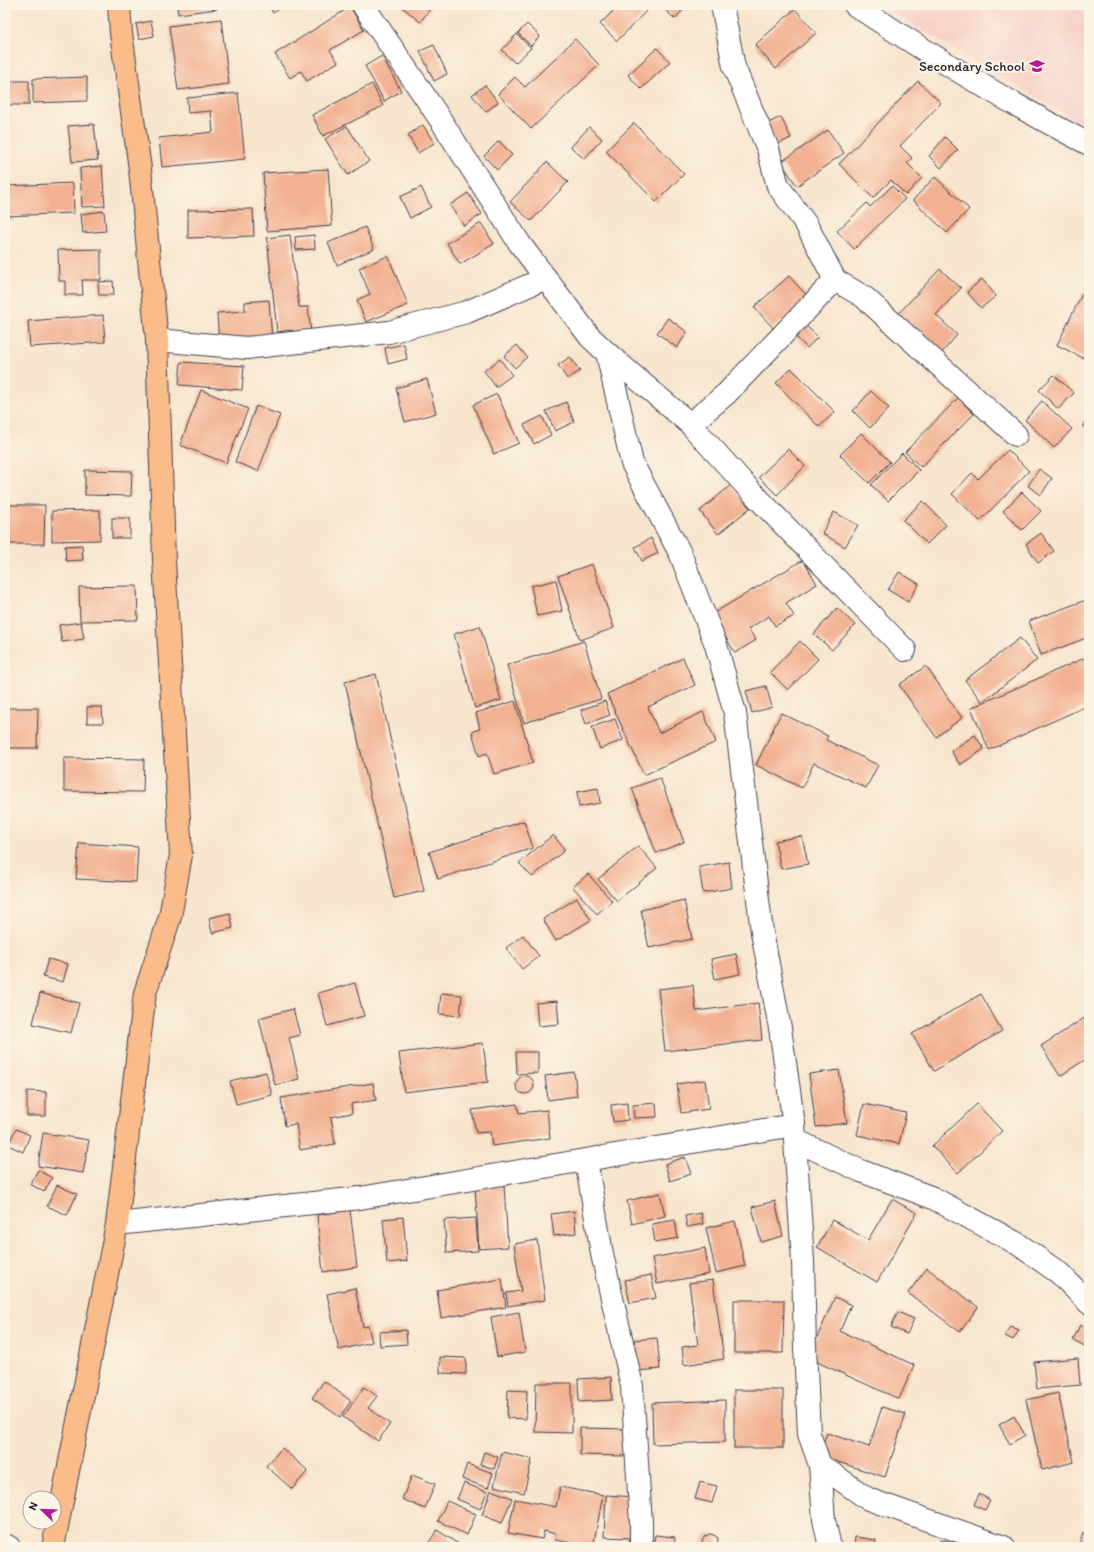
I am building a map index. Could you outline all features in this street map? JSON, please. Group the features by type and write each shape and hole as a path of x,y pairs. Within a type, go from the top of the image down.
{"main road":[{"path":"53,1547 116,1224 145,992 170,917 181,855 175,723 164,560 157,340 140,169 121,33 119,5"}],"street":[{"path":"363,5 440,119 520,244 590,337 690,424 749,489 905,650"},
{"path":"722,5 734,67 768,149 778,186 806,224 835,280 864,298 1016,435"},
{"path":"855,5 941,60 1054,126 1089,144"},
{"path":"157,340 247,348 389,332 466,312 546,278"},
{"path":"690,424 726,394 835,280"},
{"path":"607,353 632,464 680,553 716,645 735,713 762,932 780,1028 794,1132 803,1261 804,1347 809,1434 820,1465 824,1520 830,1547"},
{"path":"116,1224 360,1198 586,1160 794,1132 861,1171 933,1198 1018,1244 1059,1273 1089,1302"},
{"path":"586,1160 602,1254 632,1386 641,1523 641,1547"},
{"path":"820,1465 868,1499 1004,1547"}],"shaded area":[{"name":"Secondary School","path":"880,5 1089,5 1089,128"}],"building":[{"path":"177,5 217,5 217,9 178,14"},
{"path":"269,5 285,5 273,13"},
{"path":"400,5 433,5 420,22"},
{"path":"619,5 652,5 617,41 600,24"},
{"path":"661,5 687,5 675,19"},
{"path":"350,7 364,30 330,50 338,62 307,81 301,71 290,78 275,54"},
{"path":"795,9 816,33 776,69 755,45"},
{"path":"221,19 229,84 178,90 169,26"},
{"path":"151,21 154,36 139,39 136,24"},
{"path":"527,24 540,36 531,46 518,33"},
{"path":"517,34 531,48 515,63 502,50"},
{"path":"575,39 599,65 531,129 498,94 515,77 525,87"},
{"path":"434,45 447,74 434,81 420,51"},
{"path":"657,48 670,62 641,89 628,75"},
{"path":"382,56 401,91 384,101 365,66"},
{"path":"87,77 87,101 33,103 33,79"},
{"path":"5,81 29,81 29,105 5,105"},
{"path":"918,81 941,103 900,146 912,158 907,163 922,178 906,195 891,180 873,198 839,164"},
{"path":"372,84 383,106 323,136 312,115"},
{"path":"485,85 498,102 486,112 472,95"},
{"path":"238,93 245,159 162,167 159,138 213,132 211,111 188,113 187,98"},
{"path":"8,108 10,123 5,124 5,109"},
{"path":"781,117 791,138 776,145 766,124"},
{"path":"634,123 684,174 656,202 606,151"},
{"path":"94,124 98,160 72,162 68,126"},
{"path":"423,125 434,143 418,153 408,135"},
{"path":"347,126 369,161 348,175 325,139"},
{"path":"589,127 602,139 584,159 571,147"},
{"path":"828,130 844,153 797,186 781,162"},
{"path":"945,137 958,150 941,168 929,156"},
{"path":"499,141 512,155 497,170 484,156"},
{"path":"547,162 568,182 531,221 510,202"},
{"path":"102,166 105,206 82,207 80,168"},
{"path":"328,169 332,226 267,231 263,173"},
{"path":"935,177 969,209 947,233 913,200"},
{"path":"73,183 74,213 5,216 5,186"},
{"path":"892,186 905,199 854,249 837,231 867,203 870,207"},
{"path":"421,187 431,207 410,218 400,197"},
{"path":"468,193 482,214 464,226 450,205"},
{"path":"253,209 254,236 188,238 188,210"},
{"path":"104,211 106,231 83,233 81,214"},
{"path":"481,223 494,244 460,264 447,243"},
{"path":"365,227 374,249 337,265 328,243"},
{"path":"290,235 299,307 308,307 311,333 293,335 293,330 277,332 267,238"},
{"path":"314,235 315,249 296,250 295,237"},
{"path":"101,249 101,280 82,280 83,295 65,295 65,281 59,281 58,250"},
{"path":"388,256 408,305 366,322 357,300 370,294 359,268"},
{"path":"940,269 961,288 936,315 957,335 940,355 897,315"},
{"path":"789,276 808,297 773,328 754,307"},
{"path":"982,279 996,296 981,308 967,292"},
{"path":"113,281 114,295 99,295 98,282"},
{"path":"1083,292 1089,295 1089,345 1083,358 1057,345"},
{"path":"269,300 272,340 219,344 217,313 245,311 245,302"},
{"path":"103,315 105,342 30,347 28,321"},
{"path":"668,318 687,332 677,348 657,333"},
{"path":"805,325 818,337 807,348 795,336"},
{"path":"404,344 407,359 388,364 385,348"},
{"path":"517,345 527,357 515,368 504,356"},
{"path":"570,357 580,371 567,379 558,365"},
{"path":"500,359 512,375 496,387 484,371"},
{"path":"181,362 244,366 242,390 179,385"},
{"path":"791,368 835,412 819,427 776,383"},
{"path":"1054,375 1074,393 1058,409 1039,390"},
{"path":"427,379 436,413 405,422 396,388"},
{"path":"201,390 248,409 226,463 180,445"},
{"path":"871,391 889,408 870,428 853,411"},
{"path":"497,394 519,443 494,454 473,405"},
{"path":"958,398 974,414 921,467 905,452"},
{"path":"1042,401 1072,429 1054,448 1025,420"},
{"path":"566,402 574,422 555,431 546,411"},
{"path":"256,406 280,415 258,471 235,462"},
{"path":"542,416 551,435 534,444 524,425"},
{"path":"1089,418 1089,431 1082,425"},
{"path":"861,433 890,462 869,483 840,455"},
{"path":"788,449 805,466 777,495 759,477"},
{"path":"1008,450 1029,471 980,521 952,494 972,473 978,479"},
{"path":"902,453 919,470 888,501 871,485"},
{"path":"1039,469 1052,478 1041,495 1028,486"},
{"path":"85,470 132,471 131,496 85,495"},
{"path":"731,485 750,508 718,534 700,511"},
{"path":"1022,492 1041,511 1022,530 1003,511"},
{"path":"923,501 946,525 927,544 903,520"},
{"path":"5,505 45,505 44,544 5,544"},
{"path":"100,510 100,540 52,541 52,511"},
{"path":"834,512 858,525 845,547 822,533"},
{"path":"112,518 130,518 130,538 112,538"},
{"path":"1041,533 1054,551 1038,563 1026,544"},
{"path":"651,538 658,553 642,561 635,547"},
{"path":"82,545 83,560 66,561 65,546"},
{"path":"803,560 817,584 786,603 794,616 775,626 769,616 748,629 756,640 735,653 712,614"},
{"path":"592,564 614,628 580,640 558,576"},
{"path":"899,572 919,584 908,602 888,590"},
{"path":"556,580 562,611 537,616 531,586"},
{"path":"137,586 138,620 80,621 79,587"},
{"path":"1089,599 1089,637 1041,655 1029,621"},
{"path":"837,608 855,625 832,650 814,634"},
{"path":"81,622 84,639 62,642 59,625"},
{"path":"480,626 501,700 475,708 454,634"},
{"path":"1020,638 1037,660 982,702 965,680"},
{"path":"584,641 601,699 524,723 507,665"},
{"path":"800,641 818,659 788,690 770,672"},
{"path":"1089,656 1089,705 989,750 971,708"},
{"path":"683,658 695,685 648,707 659,733 703,712 716,742 644,775 607,694"},
{"path":"926,666 962,718 936,737 899,685"},
{"path":"376,674 424,891 394,898 345,682"},
{"path":"766,686 772,707 752,713 746,691"},
{"path":"515,701 533,763 494,774 487,753 479,756 472,732 480,729 476,713"},
{"path":"605,701 610,715 586,724 581,710"},
{"path":"87,707 102,707 103,723 87,723"},
{"path":"5,708 38,708 37,748 5,748"},
{"path":"781,713 828,736 826,740 878,765 866,788 814,763 802,788 756,765"},
{"path":"615,719 623,740 600,749 592,727"},
{"path":"975,735 984,749 960,765 951,751"},
{"path":"64,758 144,759 143,792 64,791"},
{"path":"660,778 684,842 656,853 632,788"},
{"path":"598,788 600,803 579,807 577,792"},
{"path":"524,821 533,848 438,879 429,852"},
{"path":"553,835 565,850 532,877 519,863"},
{"path":"802,836 808,864 781,869 775,841"},
{"path":"79,843 138,847 136,882 76,879"},
{"path":"638,846 657,868 617,901 598,879"},
{"path":"729,862 732,888 703,893 699,867"},
{"path":"588,874 612,901 597,914 573,887"},
{"path":"577,898 591,920 556,941 543,919"},
{"path":"684,900 692,939 649,948 641,910"},
{"path":"230,913 233,928 212,933 209,918"},
{"path":"523,935 539,956 522,969 506,948"},
{"path":"736,954 740,974 715,979 711,959"},
{"path":"48,959 68,964 63,982 43,977"},
{"path":"355,983 364,1016 327,1026 318,993"},
{"path":"693,985 696,1011 758,1003 762,1040 665,1051 658,989"},
{"path":"40,993 79,1003 71,1033 33,1024"},
{"path":"441,993 462,995 460,1016 439,1014"},
{"path":"981,994 1002,1031 934,1071 912,1034"},
{"path":"557,1001 559,1024 538,1026 536,1003"},
{"path":"293,1009 300,1035 289,1038 299,1079 275,1085 259,1018"},
{"path":"1089,1015 1089,1057 1060,1076 1041,1046"},
{"path":"483,1043 488,1082 404,1092 399,1053"},
{"path":"516,1052 538,1052 538,1073 517,1074"},
{"path":"839,1070 847,1123 816,1127 809,1074"},
{"path":"266,1072 272,1095 236,1104 230,1081"},
{"path":"574,1072 577,1096 548,1100 545,1076"},
{"path":"525,1076 531,1079 534,1085 531,1091 525,1094 519,1091 516,1085 519,1079"},
{"path":"705,1080 709,1109 681,1113 677,1084"},
{"path":"373,1083 376,1100 351,1104 352,1113 331,1117 335,1144 300,1150 296,1124 285,1126 281,1098"},
{"path":"27,1091 46,1092 46,1116 27,1116"},
{"path":"627,1103 628,1120 613,1122 611,1105"},
{"path":"656,1103 657,1117 634,1118 633,1105"},
{"path":"517,1104 519,1113 547,1110 550,1138 492,1146 490,1132 476,1133 472,1110"},
{"path":"864,1104 906,1113 899,1144 857,1135"},
{"path":"977,1104 1002,1131 958,1173 932,1146"},
{"path":"16,1129 30,1135 23,1152 8,1145"},
{"path":"43,1133 89,1140 83,1173 38,1166"},
{"path":"685,1157 691,1174 670,1181 665,1164"},
{"path":"38,1170 52,1178 44,1192 30,1184"},
{"path":"57,1185 77,1194 67,1215 47,1206"},
{"path":"504,1185 508,1247 479,1249 475,1187"},
{"path":"660,1193 665,1216 632,1224 627,1201"},
{"path":"892,1199 917,1213 877,1282 817,1247 833,1220 868,1240"},
{"path":"775,1201 783,1236 761,1242 752,1207"},
{"path":"350,1210 357,1267 323,1272 317,1215"},
{"path":"574,1211 576,1233 554,1236 551,1214"},
{"path":"701,1213 703,1224 687,1227 685,1216"},
{"path":"403,1217 407,1261 387,1263 383,1219"},
{"path":"476,1218 478,1251 447,1253 444,1220"},
{"path":"675,1220 678,1238 655,1242 652,1224"},
{"path":"735,1221 745,1266 716,1273 706,1228"},
{"path":"537,1240 545,1300 508,1306 506,1293 521,1291 514,1244"},
{"path":"705,1248 709,1274 657,1284 652,1258"},
{"path":"927,1268 978,1307 960,1332 908,1293"},
{"path":"651,1275 656,1298 630,1303 625,1280"},
{"path":"502,1279 506,1307 441,1318 437,1290"},
{"path":"713,1280 724,1359 684,1365 682,1347 698,1345 689,1283"},
{"path":"355,1288 363,1327 368,1326 372,1342 339,1350 327,1294"},
{"path":"835,1297 851,1305 840,1331 914,1365 899,1399 808,1358"},
{"path":"734,1300 784,1300 783,1353 734,1353"},
{"path":"519,1312 525,1352 497,1357 491,1317"},
{"path":"898,1312 914,1319 907,1334 891,1327"},
{"path":"1080,1325 1089,1329 1089,1348 1073,1340"},
{"path":"1010,1326 1019,1330 1013,1340 1005,1336"},
{"path":"406,1330 407,1344 380,1346 379,1332"},
{"path":"657,1338 660,1369 637,1371 634,1340"},
{"path":"440,1357 466,1358 466,1374 440,1373"},
{"path":"1078,1358 1080,1385 1037,1389 1034,1362"},
{"path":"611,1377 612,1400 579,1402 578,1379"},
{"path":"324,1381 351,1401 340,1417 312,1398"},
{"path":"536,1383 572,1383 572,1433 535,1432"},
{"path":"364,1387 377,1396 368,1408 390,1424 378,1441 343,1417"},
{"path":"508,1390 527,1391 526,1419 507,1418"},
{"path":"734,1390 783,1390 783,1448 734,1448"},
{"path":"1058,1393 1074,1462 1042,1470 1026,1400"},
{"path":"725,1400 725,1442 653,1444 652,1403"},
{"path":"882,1407 906,1414 885,1477 819,1456 827,1433 869,1447"},
{"path":"1014,1416 1025,1435 1010,1444 999,1425"},
{"path":"580,1428 627,1429 626,1456 580,1455"},
{"path":"282,1448 308,1471 292,1489 266,1466"},
{"path":"484,1452 498,1457 494,1469 480,1464"},
{"path":"502,1452 532,1459 524,1493 494,1486"},
{"path":"467,1464 493,1473 488,1488 462,1479"},
{"path":"412,1475 435,1484 425,1509 402,1499"},
{"path":"700,1482 717,1486 712,1503 695,1499"},
{"path":"464,1483 487,1492 480,1509 457,1499"},
{"path":"560,1487 603,1495 593,1547 555,1540 556,1534 544,1531 542,1539 508,1533 515,1499 556,1507"},
{"path":"491,1490 512,1498 502,1523 482,1515"},
{"path":"979,1494 990,1500 985,1510 974,1505"},
{"path":"606,1495 634,1497 631,1538 604,1537"},
{"path":"447,1501 476,1514 467,1535 438,1521"},
{"path":"437,1530 463,1547 426,1547"},
{"path":"1083,1533 1089,1535 1089,1547 1078,1546"},
{"path":"709,1534 718,1538 717,1547 703,1547 702,1542 704,1537"},
{"path":"655,1535 675,1537 674,1547 653,1547"},
{"path":"855,1537 876,1540 875,1547 854,1547"},
{"path":"940,1540 960,1543 960,1547 939,1547"}],"place":[{"name":"Secondary School","path":"1037,66"}]}
